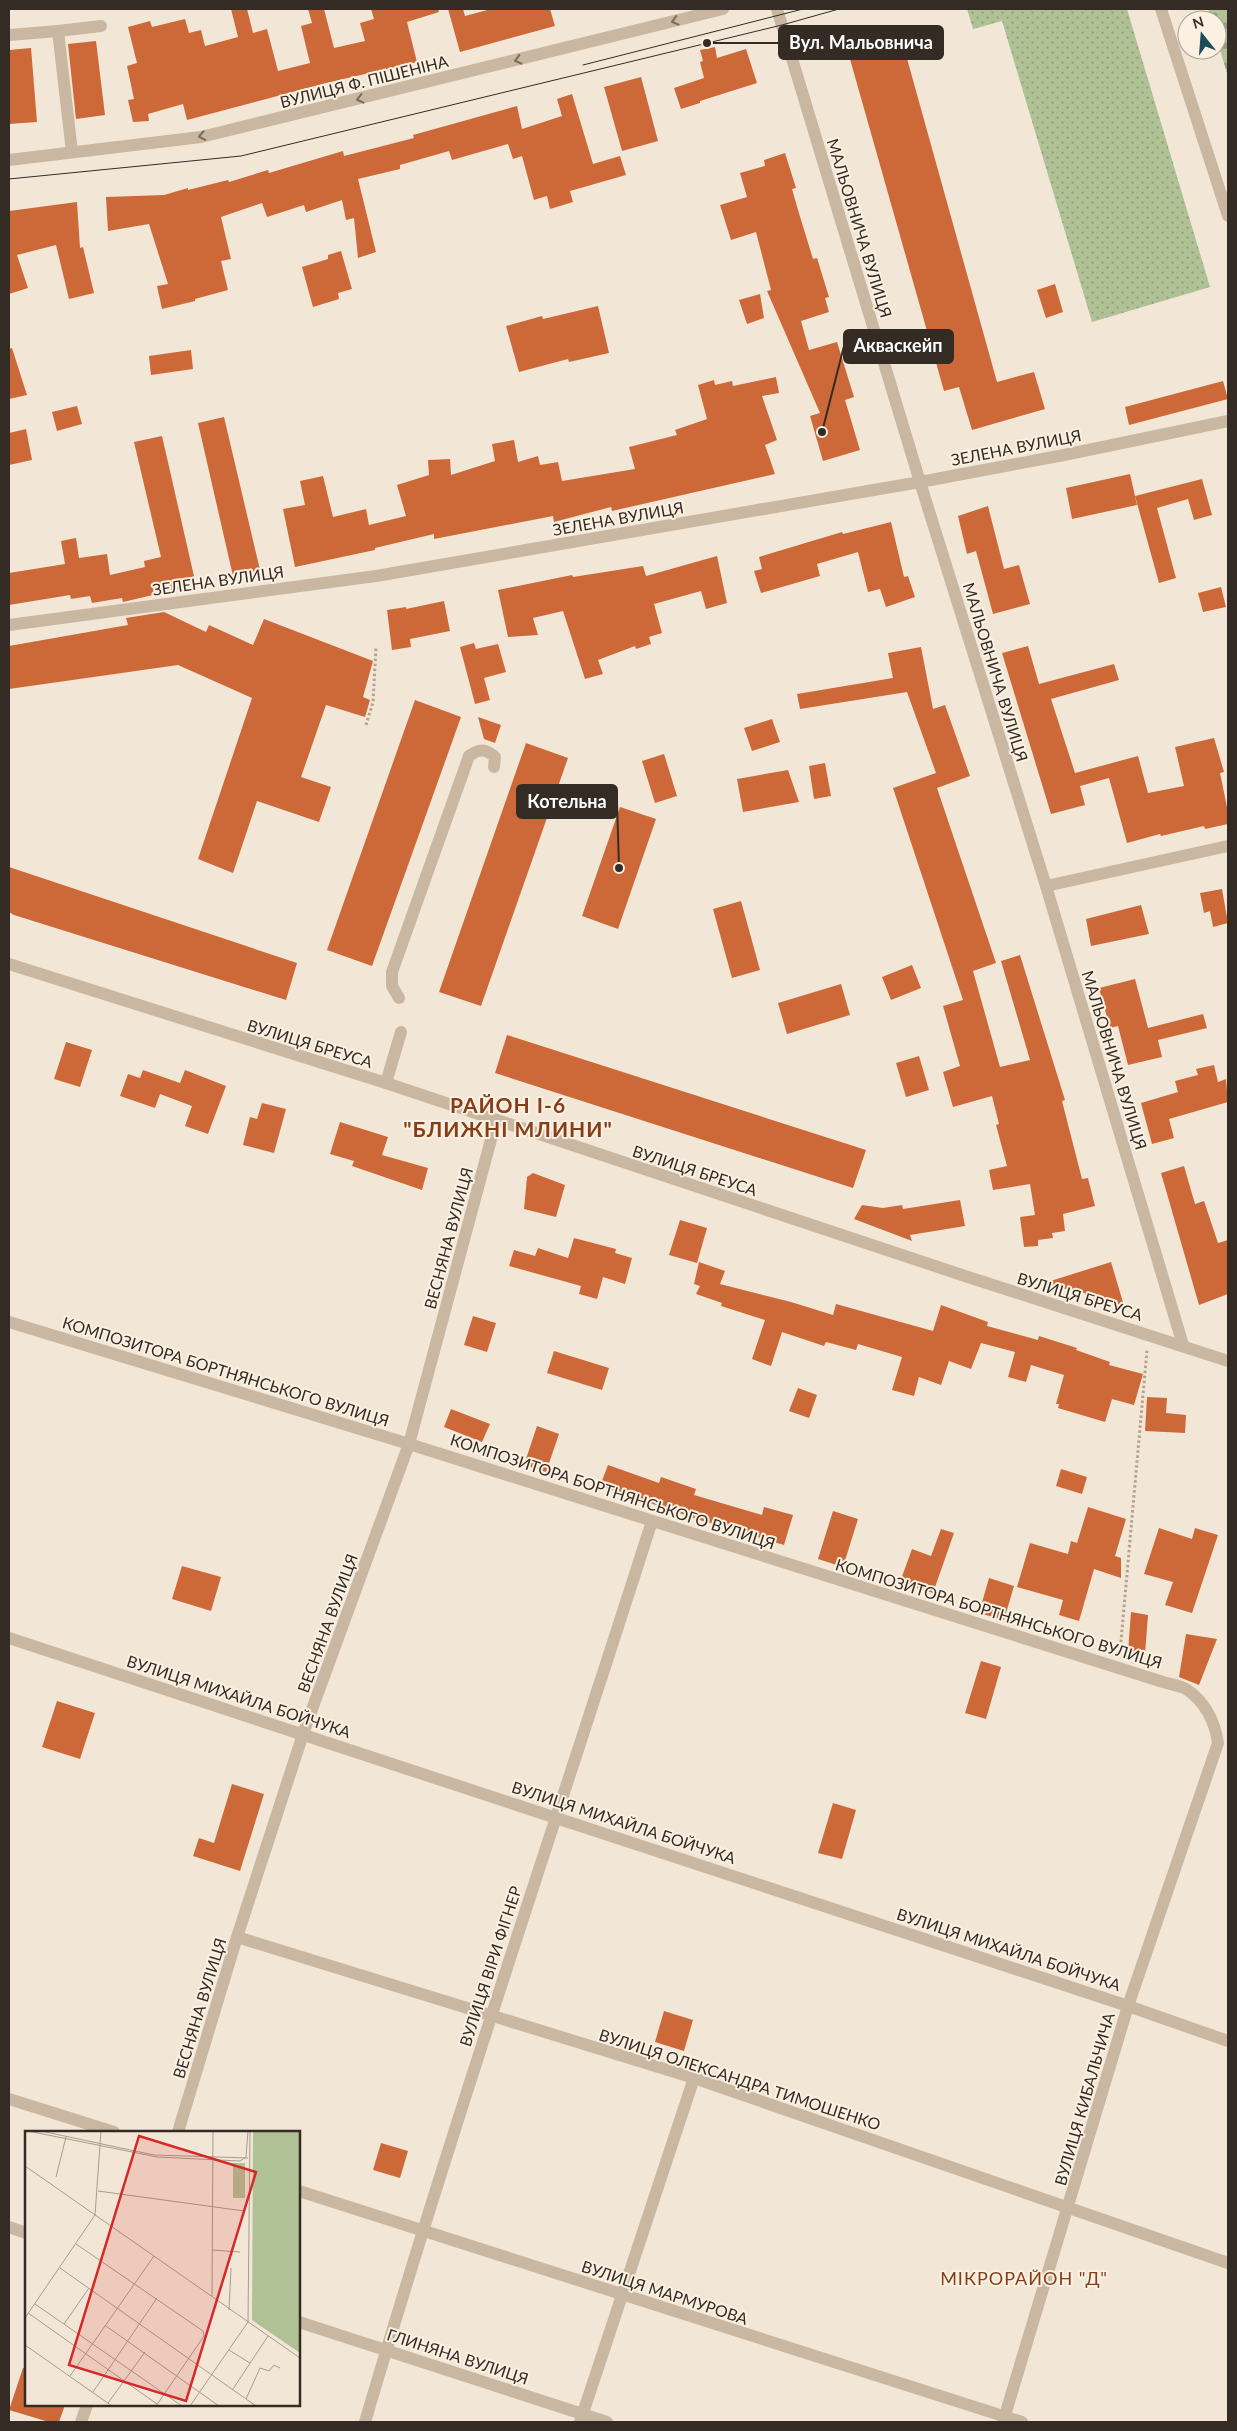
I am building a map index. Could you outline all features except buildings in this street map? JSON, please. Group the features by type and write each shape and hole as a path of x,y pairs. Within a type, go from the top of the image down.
{"street":[{"name":"ВУЛИЦЯ Ф. ПІШЕНІНА","path":"9,160 201,137 722,9"},
{"name":"МАЛЬОВНИЧА ВУЛИЦЯ","path":"777,9 920,482 1046,886 1183,1346"},
{"path":"1161,9 1228,216"},
{"path":"9,35 101,26"},
{"path":"58,31 72,152"},
{"name":"ЗЕЛЕНА ВУЛИЦЯ","path":"9,625 376,576 920,482 1064,455 1228,420"},
{"path":"399,998 392,986 392,972 469,756 478,750 488,751 495,757 494,766"},
{"path":"1046,886 1228,846"},
{"name":"ВУЛИЦЯ БРЕУСА","path":"9,964 386,1083 962,1275 1228,1361"},
{"path":"386,1083 401,1032"},
{"name":"ВЕСНЯНА ВУЛИЦЯ","path":"178,2131 237,1936 303,1734 409,1444 496,1121"},
{"name":"КОМПОЗИТОРА БОРТНЯНСЬКОГО ВУЛИЦЯ","path":"9,1322 409,1444 1118,1667 1186,1690 1201,1704"},
{"name":"ВУЛИЦЯ ВІРИ ФІГНЕР","path":"365,2422 490,2015 557,1817 652,1522"},
{"name":"ВУЛИЦЯ МИХАЙЛА БОЙЧУКА","path":"9,1638 557,1817 1128,2006 1228,2041"},
{"name":"ВУЛИЦЯ КИБАЛЬЧИЧА","path":"1004,2419 1069,2208 1128,2006 1218,1742 1210,1716 1201,1704"},
{"name":"ВУЛИЦЯ ОЛЕКСАНДРА ТИМОШЕНКО","path":"237,1936 694,2078 1228,2263"},
{"path":"581,2418 624,2296 694,2078"},
{"path":"9,2099 111,2131"},
{"name":"ВУЛИЦЯ МАРМУРОВА","path":"300,2191 1004,2419 1022,2422"},
{"path":"9,2227 25,2233"},
{"name":"ГЛИНЯНА ВУЛИЦЯ","path":"300,2322 386,2350 581,2418 607,2422"},
{"path":"81,2422 87,2406"}],"path":[{"path":"366,725 373,702 376,648"},
{"path":"1118,1667 1149,1334"}],"green space":[{"path":"967,9 1127,9 1210,287 1092,322 1002,21 973,29"},
{"path":"1228,9 1228,77 1223,60 1227,60 1227,10 1208,10"}],"tram line":[{"path":"583,65 803,9"},
{"path":"9,179 241,156 782,25 839,9"}],"place":[{"name":"Вул. Мальовнича","path":"707,43"},
{"name":"Акваскейп","path":"822,432"},
{"name":"Котельна","path":"619,868"}],"district":[{"name":"РАЙОН І-6 \"БЛИЖНІ МЛИНИ\"","path":"508,1116"},
{"name":"МІКРОРАЙОН \"Д\"","path":"1024,2278"}]}
